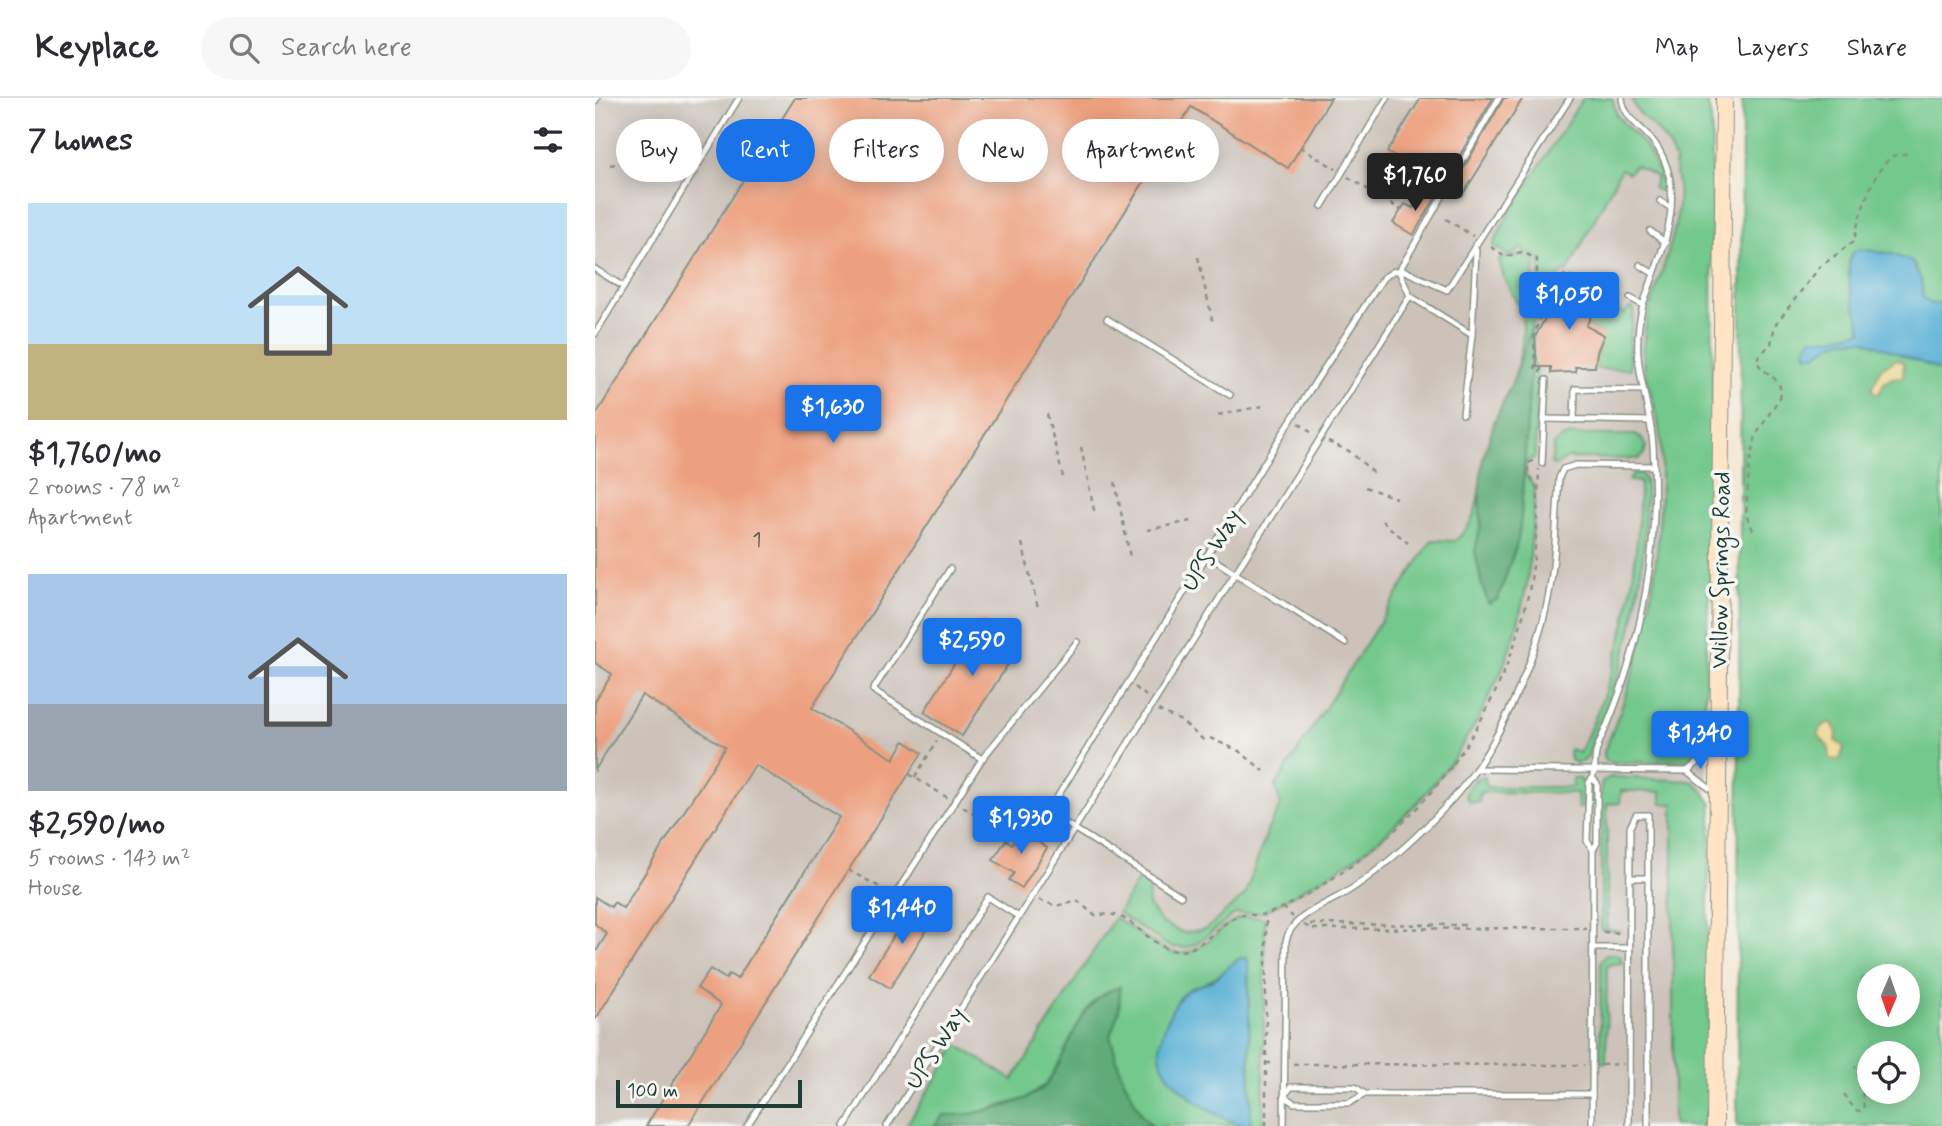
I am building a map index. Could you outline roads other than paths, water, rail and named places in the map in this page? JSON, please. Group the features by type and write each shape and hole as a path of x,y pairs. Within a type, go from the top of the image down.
{"main road":[{"name":"Willow Springs Road","path":"1715,1126 1724,98"}],"lane":[{"path":"595,334 739,98"},
{"path":"1322,206 1387,98"},
{"path":"1399,271 1499,98"},
{"path":"1399,271 1405,271 1447,290 1570,98"},
{"path":"1592,1126 1593,850 1587,841 1589,783 1593,779 1596,753 1625,676 1641,617 1650,554 1653,441 1636,344 1643,305 1667,243 1671,208 1669,179 1664,159 1654,142 1627,113 1622,98"},
{"path":"1660,201 1671,208"},
{"path":"1650,231 1667,243"},
{"path":"1462,414 1472,335 1476,247"},
{"path":"1640,265 1654,274"},
{"path":"595,269 624,286"},
{"path":"1399,271 1410,296 1472,335"},
{"name":"UPS Way","path":"1181,896 1048,812 1292,417 1383,278 1399,271"},
{"name":"UPS Way","path":"887,1126 1410,296"},
{"path":"1630,298 1643,305"},
{"path":"1107,319 1230,395"},
{"path":"1542,463 1546,380"},
{"path":"1574,420 1575,389 1642,390"},
{"path":"1544,419 1648,421"},
{"path":"1284,1126 1286,941 1289,930 1297,921 1381,867 1454,795 1476,769 1517,692 1541,627 1554,565 1559,481 1563,469 1576,465 1653,466"},
{"path":"1208,556 1345,643"},
{"path":"950,569 873,690 982,759"},
{"path":"747,1126 982,759 1077,642"},
{"path":"1687,771 1718,747"},
{"path":"1476,769 1687,771 1718,796"},
{"path":"1629,1126 1630,827 1636,815 1648,815 1648,1126"},
{"path":"1630,878 1648,878"},
{"name":"UPS Way","path":"845,1126 988,897 1019,918"},
{"path":"1593,948 1630,948"},
{"path":"1284,1096 1291,1087 1355,1087 1365,1094"},
{"path":"1284,1096 1294,1104 1349,1103 1365,1094 1592,1094"}],"water":[{"path":"1859,249 1892,254 1912,262 1921,279 1923,298 1931,304 1942,303 1942,371 1864,340 1844,340 1832,344 1816,355 1807,355 1806,346 1812,338 1832,338 1862,331 1849,273 1851,254"},
{"path":"1240,958 1246,958 1248,961 1249,1126 1211,1111 1185,1092 1166,1071 1160,1053 1165,1026 1182,995 1215,979"}]}
